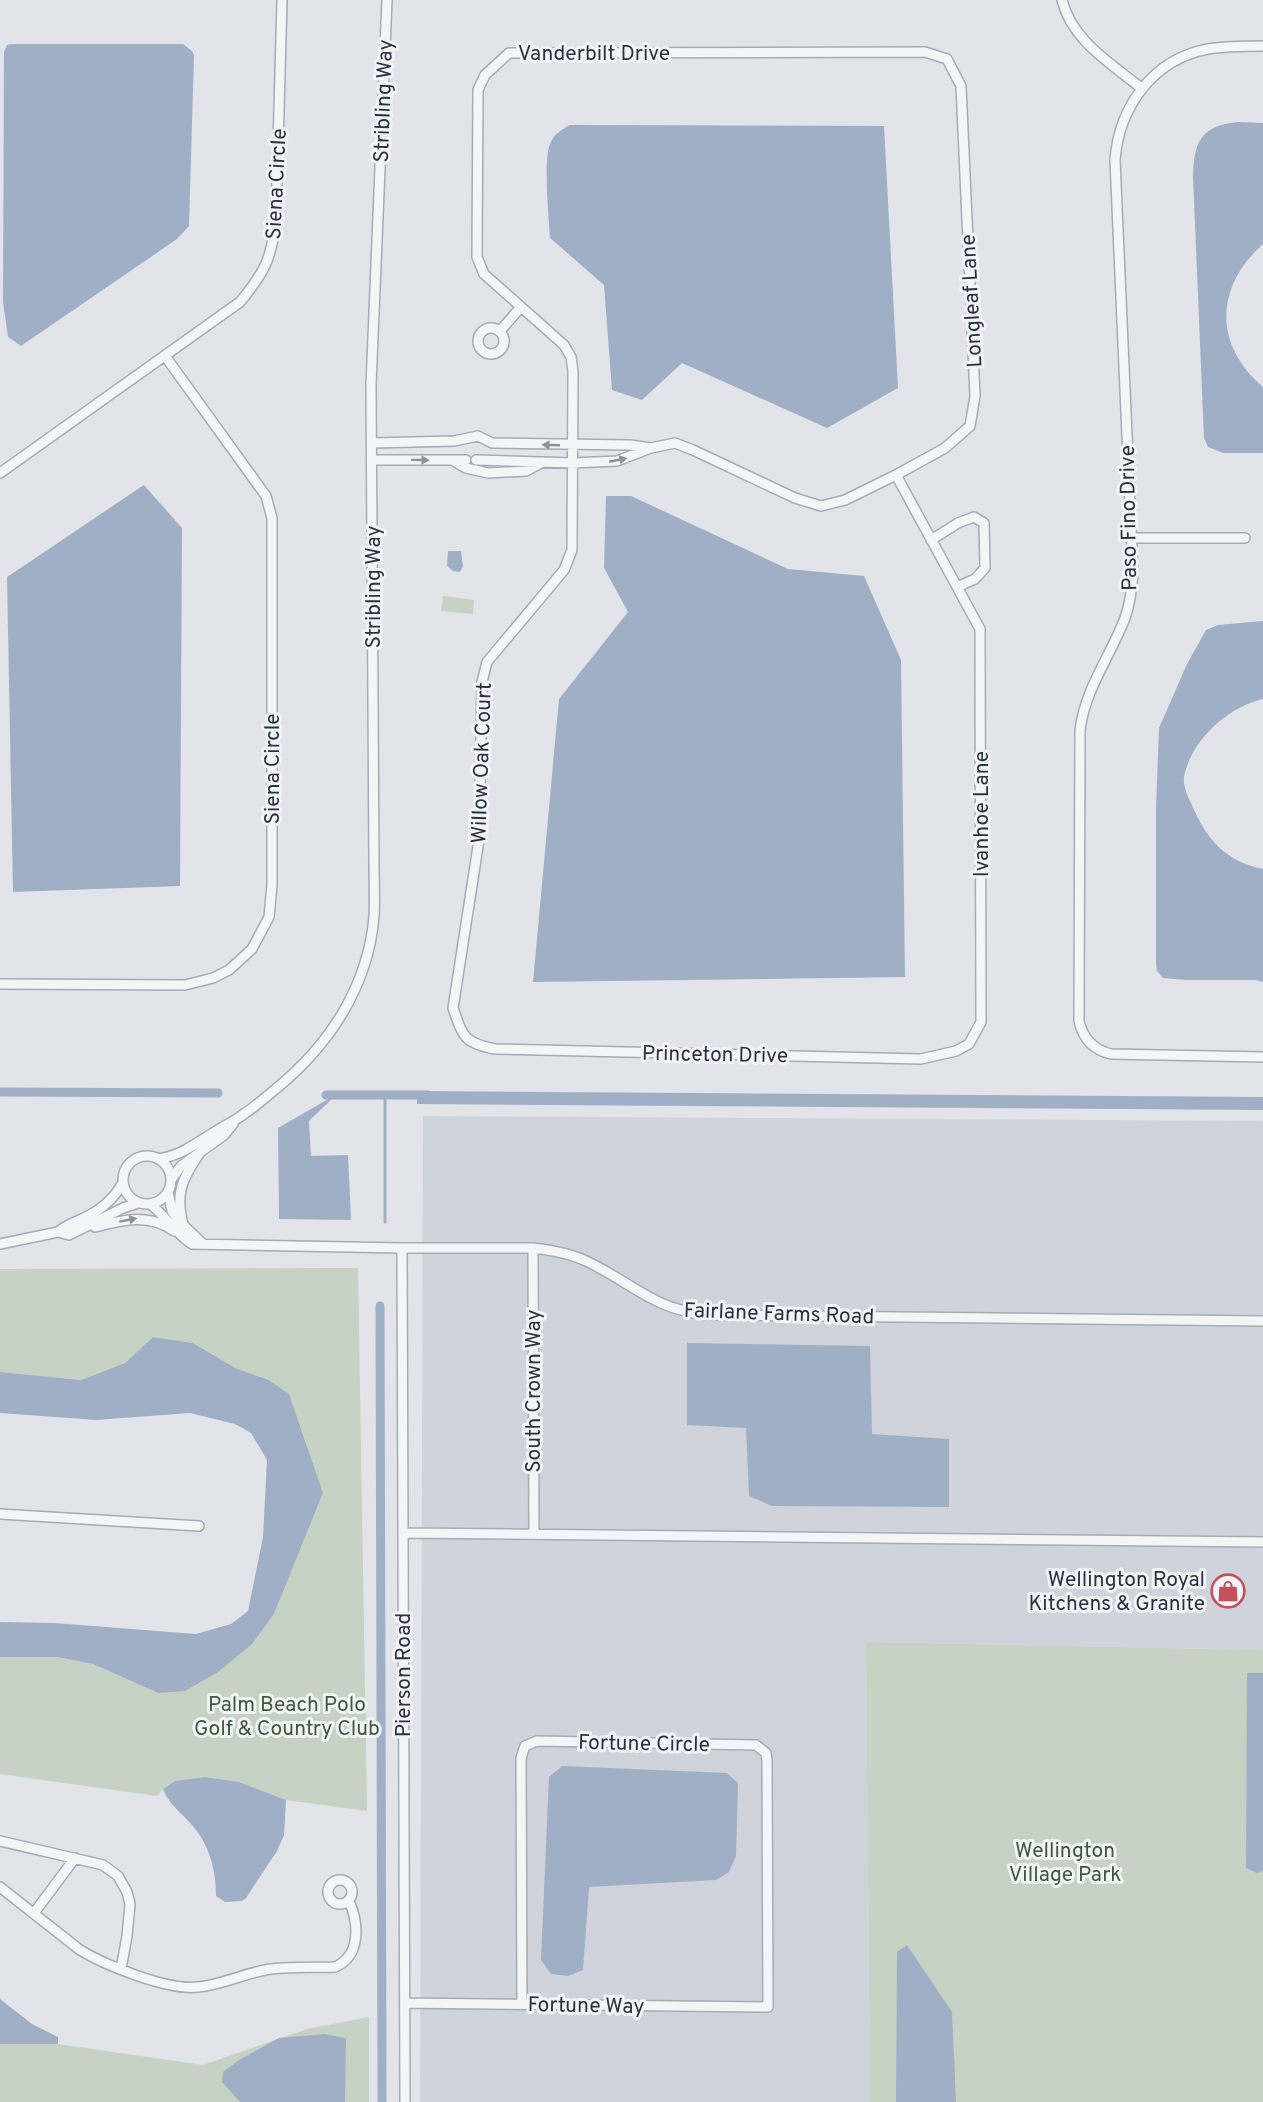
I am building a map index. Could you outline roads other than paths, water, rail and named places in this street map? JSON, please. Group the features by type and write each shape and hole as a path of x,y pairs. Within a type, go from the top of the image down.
{"street":[{"name":"Siena Circle","path":"0,473 240,302 260,277 273,248 276,220 282,0"},
{"name":"Stribling Way","path":"158,1159 187,1151 244,1116 300,1069 324,1042 343,1014 358,982 368,950 374,917 371,385 387,0"},
{"path":"1062,0 1067,16 1080,37 1141,88"},
{"name":"Paso Fino Drive","path":"1263,46 1222,47 1191,53 1164,68 1141,88 1122,122 1115,160 1133,573 1129,605 1118,635 1086,700 1080,730 1081,1028 1084,1035 1092,1046 1111,1054 1263,1056"},
{"name":"Vanderbilt Drive","path":"573,445 571,357 564,345 484,274 477,257 478,90 485,75 509,53 925,52 947,59 961,87"},
{"name":"Longleaf Lane","path":"651,448 675,443 795,498 821,506 845,500 896,475 945,448 970,426 975,396 961,87"},
{"path":"500,331 520,308"},
{"name":"Siena Circle","path":"0,984 185,985 213,978 229,970 252,950 269,917 272,873 272,519 266,496 165,356"},
{"path":"373,443 453,441 478,436 492,443 630,445 651,448"},
{"path":"488,441 488,472"},
{"name":"Willow Oak Court","path":"463,1035 453,1008 479,840 482,682 487,662 564,570 572,550 573,445"},
{"path":"373,460 573,463 617,461 651,448"},
{"path":"454,461 466,468 488,472 526,471 543,462"},
{"name":"Ivanhoe Lane","path":"896,475 980,629 981,1022 969,1044"},
{"path":"931,540 958,523 974,518 984,523 985,568 975,579 957,587"},
{"path":"1132,538 1245,538"},
{"name":"Princeton Drive","path":"463,1035 476,1046 495,1049 921,1059 956,1051 969,1044"},
{"name":"Stribling Way","path":"171,1180 181,1166 224,1135 234,1122"},
{"path":"58,1232 69,1235 135,1219 162,1223 180,1229 178,1208 181,1187 202,1151"},
{"path":"76,1233 123,1208 138,1203 158,1202 168,1192 171,1180 167,1166 158,1159 147,1156 131,1162 124,1171 123,1183 127,1194 138,1203"},
{"path":"0,1244 58,1232 103,1207 123,1183"},
{"name":"Fairlane Farms Road","path":"168,1192 172,1211 180,1229"},
{"name":"Fairlane Farms Road","path":"150,1204 168,1220 202,1243 402,1248 533,1248 566,1254 584,1260 659,1304 707,1315 1263,1321"},
{"name":"Pierson Road","path":"402,1248 405,2102"},
{"name":"South Crown Way","path":"533,1248 534,1534"},
{"path":"0,1514 199,1526"},
{"path":"403,1533 1263,1542"},
{"name":"Fortune Circle","path":"522,2004 521,1758 525,1746 537,1741 756,1744 762,1748 767,1760 768,2007"},
{"path":"0,1840 108,1868 122,1881 128,1892 130,1910 121,1969"},
{"path":"34,1913 75,1858"},
{"path":"0,1887 80,1950 94,1958 171,1985 198,1988 264,1971 335,1967 346,1961 353,1950 356,1921 349,1900"},
{"name":"Fortune Way","path":"405,2003 768,2007"}],"water":[{"path":"183,44 194,55 189,226 177,239 21,346 8,337 3,302 4,52 7,45"},
{"path":"1238,122 1263,123 1263,244 1247,261 1236,278 1229,297 1226,316 1228,334 1235,353 1263,387 1263,453 1223,453 1208,447 1204,438 1193,177 1195,154 1207,132 1215,127"},
{"path":"570,125 884,126 898,388 827,428 682,363 642,400 612,390 604,285 550,238 548,152 553,138"},
{"path":"144,485 182,528 180,886 13,892 7,577"},
{"path":"606,496 631,496 788,569 864,576 901,660 905,977 533,982 559,699 628,612 604,568"},
{"path":"448,551 461,551 463,566 460,572 453,571 447,566"},
{"path":"1263,621 1263,699 1237,709 1213,727 1194,750 1184,780 1187,794 1197,816 1210,837 1227,854 1263,869 1263,982 1163,978 1157,971 1156,965 1156,808 1159,728 1187,664 1206,630 1218,625"},
{"path":"417,1091 1263,1097 1263,1110 417,1104"},
{"path":"337,1094 309,1121 311,1156 348,1155 351,1220 279,1219 278,1128"},
{"path":"153,1337 193,1343 237,1369 267,1379 289,1394 323,1493 274,1614 252,1644 218,1672 185,1691 158,1693 93,1664 57,1657 0,1657 0,1622 54,1623 196,1634 231,1624 248,1611 263,1537 267,1460 251,1433 235,1424 190,1413 96,1420 0,1413 0,1372 81,1380 125,1363"},
{"path":"687,1343 870,1346 872,1434 949,1439 949,1507 772,1506 749,1496 746,1428 687,1425"},
{"path":"1247,1673 1263,1673 1263,1871 1257,1873 1246,1868"},
{"path":"562,1766 727,1773 738,1783 736,1856 729,1872 716,1880 589,1887 583,1970 568,1976 551,1974 541,1960 549,1777"},
{"path":"205,1777 239,1782 286,1800 284,1835 277,1851 242,1901 225,1902 216,1896 215,1877 208,1850 198,1833 172,1804 163,1789 175,1781"},
{"path":"907,1945 952,2012 956,2102 896,2102 897,1952"},
{"path":"0,1999 32,2024 58,2037 58,2044 0,2044"},
{"path":"324,2034 346,2038 345,2102 240,2102 222,2082 223,2072 239,2060 279,2038"}],"waterway":[{"path":"0,1092 218,1093"},
{"path":"326,1095 428,1095"},
{"path":"385,1095 385,1222"},
{"path":"380,1306 382,2102"}],"place":[{"name":"Wellington Royal Kitchens & Granite","path":"1228,1591"}],"park label":[{"name":"Palm Beach Polo Golf & Country Club","path":"287,1716"},
{"name":"Wellington Village Park","path":"1065,1862"}]}
